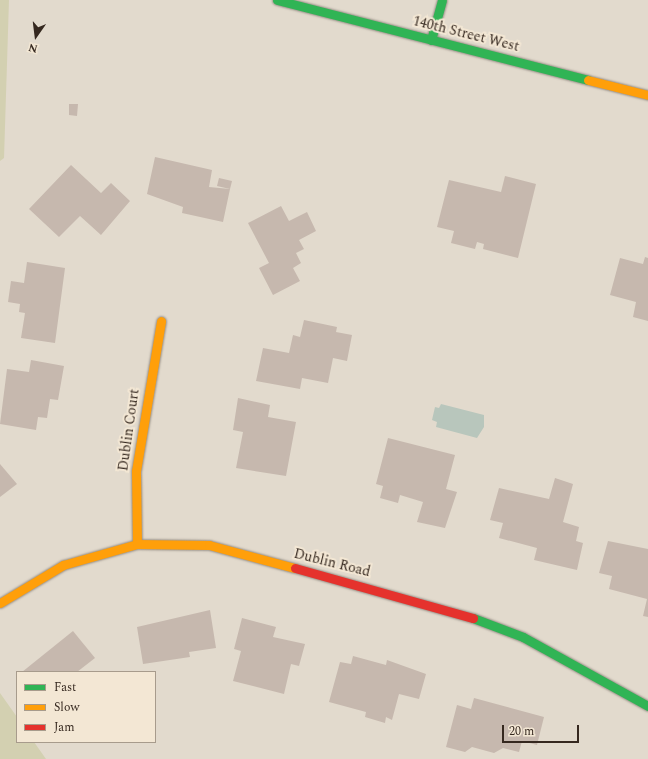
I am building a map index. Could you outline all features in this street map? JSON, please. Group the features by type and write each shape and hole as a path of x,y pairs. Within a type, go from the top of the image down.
{"street":[{"name":"140th Street West","path":"277,0 648,95"},
{"path":"431,40 442,0"},
{"name":"Dublin Court","path":"137,544 136,471 161,321"},
{"name":"Dublin Road","path":"0,603 63,565 137,544 209,545 416,599 523,637 648,706"}],"shaded area":[{"path":"0,0 9,0 4,158 0,161"},
{"path":"441,404 484,415 484,427 477,438 436,427 437,422 432,420 435,407 439,408"},
{"path":"0,693 16,716 16,743 35,743 46,759 0,759"}],"building":[{"path":"69,104 78,104 77,116 69,115"},
{"path":"155,157 212,170 209,187 230,189 223,222 182,213 183,207 147,194"},
{"path":"71,165 101,193 111,183 130,201 101,235 80,216 59,237 29,209"},
{"path":"505,176 536,184 518,258 483,249 484,244 477,242 475,249 451,243 454,231 437,227 449,180 501,192"},
{"path":"219,178 232,181 230,189 217,186"},
{"path":"281,206 289,221 307,212 316,231 299,240 304,249 296,253 301,263 293,268 300,281 273,295 259,268 269,263 248,223"},
{"path":"645,257 648,258 648,321 633,317 636,302 610,295 620,258 643,264"},
{"path":"27,262 65,268 55,343 21,338 25,313 19,312 20,304 8,302 11,281 24,283"},
{"path":"304,320 337,327 336,332 352,335 347,361 333,358 328,383 302,378 300,389 256,381 263,348 289,353 293,335 300,337"},
{"path":"31,360 64,366 58,400 50,399 47,418 38,417 36,430 0,424 7,369 29,372"},
{"path":"238,398 270,405 268,417 296,422 286,476 236,468 243,432 233,430"},
{"path":"388,438 455,455 446,489 457,492 445,528 417,522 423,502 400,495 398,503 380,498 383,486 376,484"},
{"path":"0,464 17,484 0,497"},
{"path":"555,478 573,484 563,522 579,527 576,541 583,543 577,570 534,560 537,548 499,538 503,523 490,520 499,488 549,499"},
{"path":"608,541 648,549 648,617 643,616 647,599 609,589 612,576 599,573"},
{"path":"210,610 216,648 189,652 190,657 143,664 137,627"},
{"path":"242,618 276,627 273,637 305,644 299,666 291,664 284,694 233,681 241,651 234,649"},
{"path":"73,631 95,658 78,671 23,671"},
{"path":"353,656 386,665 387,660 426,674 419,699 399,694 392,720 386,717 385,723 365,717 366,712 329,702 340,662 351,664"},
{"path":"474,698 544,717 537,745 522,741 519,752 503,748 494,753 472,747 465,752 446,747 457,705 471,709"}],"traffic: fast":[{"path":"277,0 588,80"},
{"path":"431,40 442,0"},
{"path":"473,618 523,637 648,706"}],"traffic: slow":[{"path":"588,80 648,95"},
{"path":"137,544 136,471 161,321"},
{"path":"0,603 63,565 137,544 209,545 295,568"}],"traffic: jam":[{"path":"295,568 473,618"}]}
